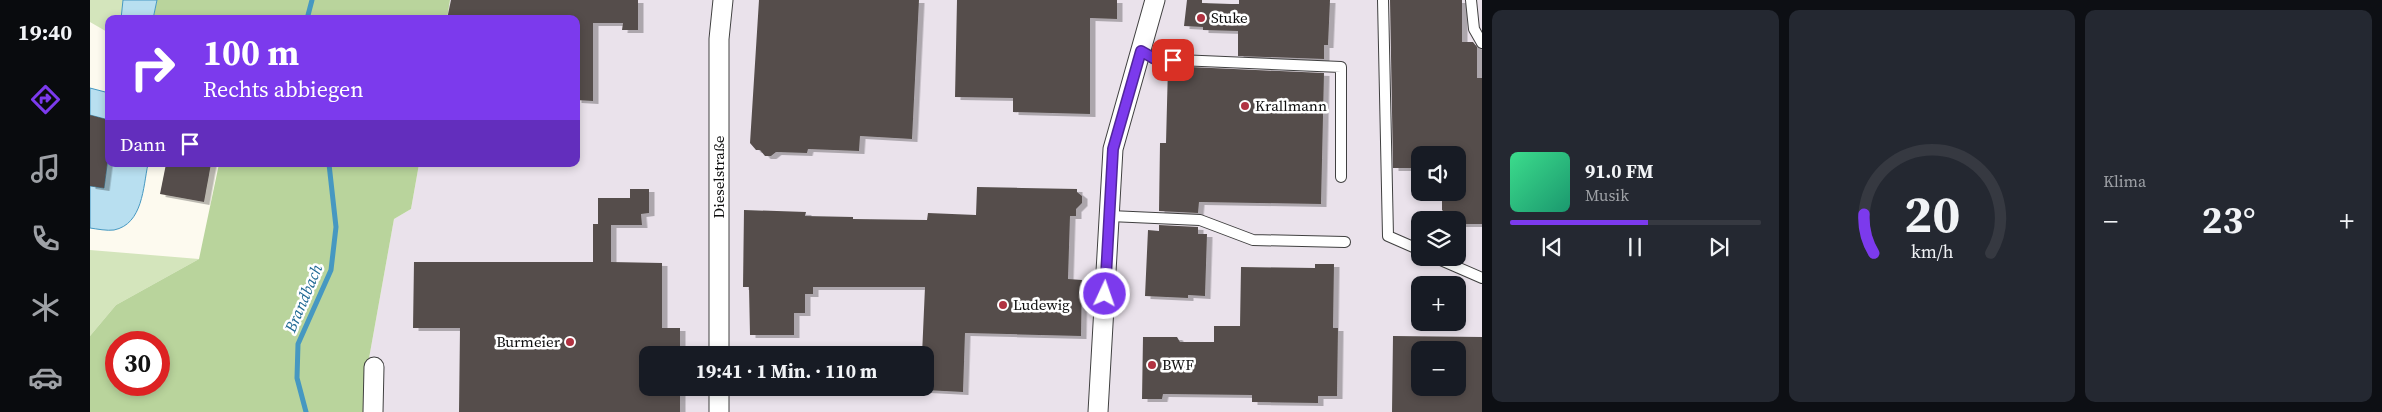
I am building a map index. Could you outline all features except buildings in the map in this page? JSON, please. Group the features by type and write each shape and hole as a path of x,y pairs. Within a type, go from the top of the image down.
{"street":[{"name":"Dieselstraße","path":"719,346 719,39 723,0"},
{"path":"1098,412 1113,149 1155,0"},
{"path":"373,412 374,368"},
{"path":"719,396 719,412"}],"lane":[{"path":"1384,0 1388,236 1411,246"},
{"path":"1471,0 1474,29 1482,44"},
{"path":"1141,51 1155,59 1341,67 1341,176"},
{"path":"1110,216 1200,220 1253,240 1345,242"},
{"path":"1454,266 1482,278"}],"shaded area":[{"path":"450,0 1482,0 1482,412 366,412 368,364 394,219 411,209 418,167 580,167 580,15 448,15"}],"green space":[{"path":"90,0 123,0 121,15 105,15 105,31 90,22"},
{"path":"157,0 450,0 448,15 154,15"},
{"path":"218,167 418,167 411,209 394,219 368,364 366,412 90,412 90,336 116,305 199,259"},
{"path":"90,250 199,259 116,305 90,336"}],"water":[{"path":"123,0 157,0 154,15 121,15"},
{"path":"90,88 105,92 105,119 90,115"},
{"path":"107,167 147,167 143,193 136,213 124,226 114,230 90,228 90,186 104,188"}],"waterway":[{"name":"Brandbach","path":"308,15 312,0"},
{"name":"Brandbach","path":"306,412 297,378 298,344 331,270 336,227 329,167"}],"place":[{"name":"Stuke","path":"1201,18"},
{"name":"Krallmann","path":"1245,106"},
{"name":"Ludewig","path":"1003,305"},
{"name":"Burmeier","path":"570,342"},
{"name":"BWF","path":"1152,365"}],"route":[{"path":"1105,294 1113,149 1141,51 1155,59 1173,60"}]}
